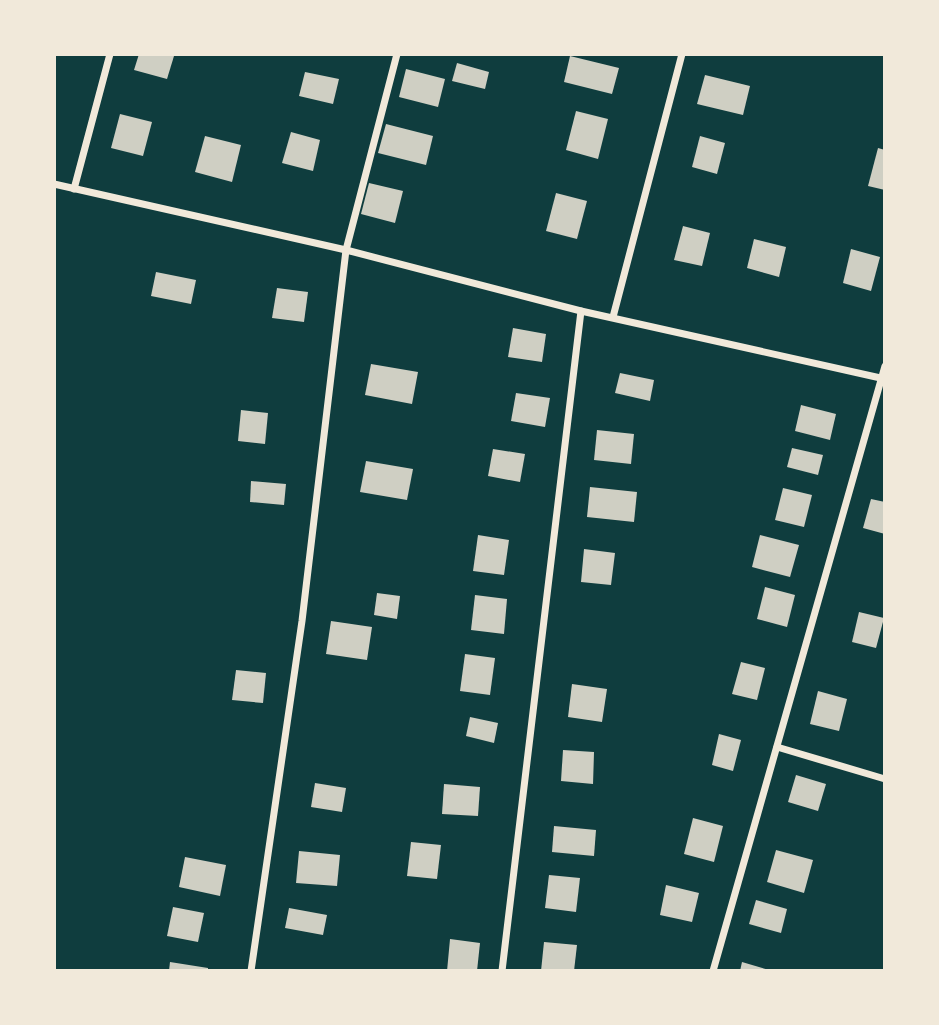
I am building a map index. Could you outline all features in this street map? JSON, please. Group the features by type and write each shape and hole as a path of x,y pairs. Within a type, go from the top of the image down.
{"street":[{"path":"74,189 110,54"},
{"path":"251,971 302,621 346,250 397,54"},
{"path":"612,317 682,54"},
{"path":"54,184 346,250 581,311 883,379"},
{"path":"502,971 581,311"},
{"path":"713,971 885,366"},
{"path":"777,747 885,779"}],"building":[{"path":"139,54 174,56 167,79 134,70"},
{"path":"570,56 619,68 612,94 564,82"},
{"path":"457,63 489,72 485,89 452,81"},
{"path":"406,69 445,79 438,107 399,97"},
{"path":"305,72 339,79 333,104 299,96"},
{"path":"705,75 750,86 743,115 697,104"},
{"path":"576,111 608,119 598,159 566,150"},
{"path":"120,114 152,122 143,156 111,148"},
{"path":"386,124 433,136 426,165 378,153"},
{"path":"291,132 320,140 313,171 282,163"},
{"path":"205,136 241,145 232,182 195,172"},
{"path":"700,136 725,143 717,174 692,167"},
{"path":"878,148 885,150 885,190 868,186"},
{"path":"369,183 403,191 395,223 361,214"},
{"path":"556,193 587,201 577,239 546,231"},
{"path":"683,226 710,233 702,266 674,260"},
{"path":"754,239 786,247 779,277 747,268"},
{"path":"851,249 880,257 871,291 843,283"},
{"path":"156,272 196,280 191,304 151,296"},
{"path":"277,288 308,292 304,322 272,318"},
{"path":"513,328 546,334 542,362 508,357"},
{"path":"371,364 418,372 412,404 365,395"},
{"path":"620,373 654,380 650,401 615,393"},
{"path":"516,393 550,398 545,427 511,421"},
{"path":"801,405 836,414 830,440 795,431"},
{"path":"241,410 268,413 265,444 238,441"},
{"path":"597,430 634,434 631,464 594,460"},
{"path":"792,448 823,455 818,475 787,467"},
{"path":"493,449 525,454 520,482 488,476"},
{"path":"366,461 413,469 407,500 360,492"},
{"path":"251,481 286,484 284,505 250,502"},
{"path":"590,487 637,492 634,522 587,517"},
{"path":"783,488 812,495 804,527 775,520"},
{"path":"871,499 885,502 885,534 863,528"},
{"path":"478,535 509,540 504,575 473,571"},
{"path":"760,535 799,545 790,577 752,567"},
{"path":"584,549 615,553 611,585 581,582"},
{"path":"765,587 795,595 787,627 757,619"},
{"path":"377,593 400,596 397,619 374,615"},
{"path":"475,595 507,599 504,634 471,630"},
{"path":"859,612 884,618 876,648 852,642"},
{"path":"331,621 372,627 367,660 326,654"},
{"path":"465,654 495,658 490,695 460,691"},
{"path":"741,662 765,668 757,700 732,694"},
{"path":"236,670 266,673 263,703 232,700"},
{"path":"572,684 607,689 602,722 568,717"},
{"path":"818,691 847,699 839,731 810,724"},
{"path":"470,717 498,723 494,743 466,736"},
{"path":"719,734 741,740 733,771 712,765"},
{"path":"563,750 594,752 593,784 561,781"},
{"path":"796,775 826,784 818,811 788,802"},
{"path":"315,783 346,788 342,812 311,807"},
{"path":"444,784 480,787 478,816 442,814"},
{"path":"693,818 723,826 714,862 684,854"},
{"path":"554,826 596,830 594,856 552,852"},
{"path":"411,842 441,845 437,879 407,876"},
{"path":"776,850 813,860 804,893 767,882"},
{"path":"299,851 340,855 337,886 296,883"},
{"path":"185,857 226,865 220,896 179,887"},
{"path":"549,875 580,878 576,912 545,908"},
{"path":"666,885 699,893 692,922 660,915"},
{"path":"756,900 787,909 781,933 749,924"},
{"path":"173,907 204,913 198,942 167,936"},
{"path":"289,908 327,915 323,935 285,928"},
{"path":"450,939 480,943 477,971 447,971"},
{"path":"544,942 577,945 574,971 541,971"},
{"path":"170,962 208,968 208,971 169,971"},
{"path":"742,962 769,970 769,971 740,971"}]}
